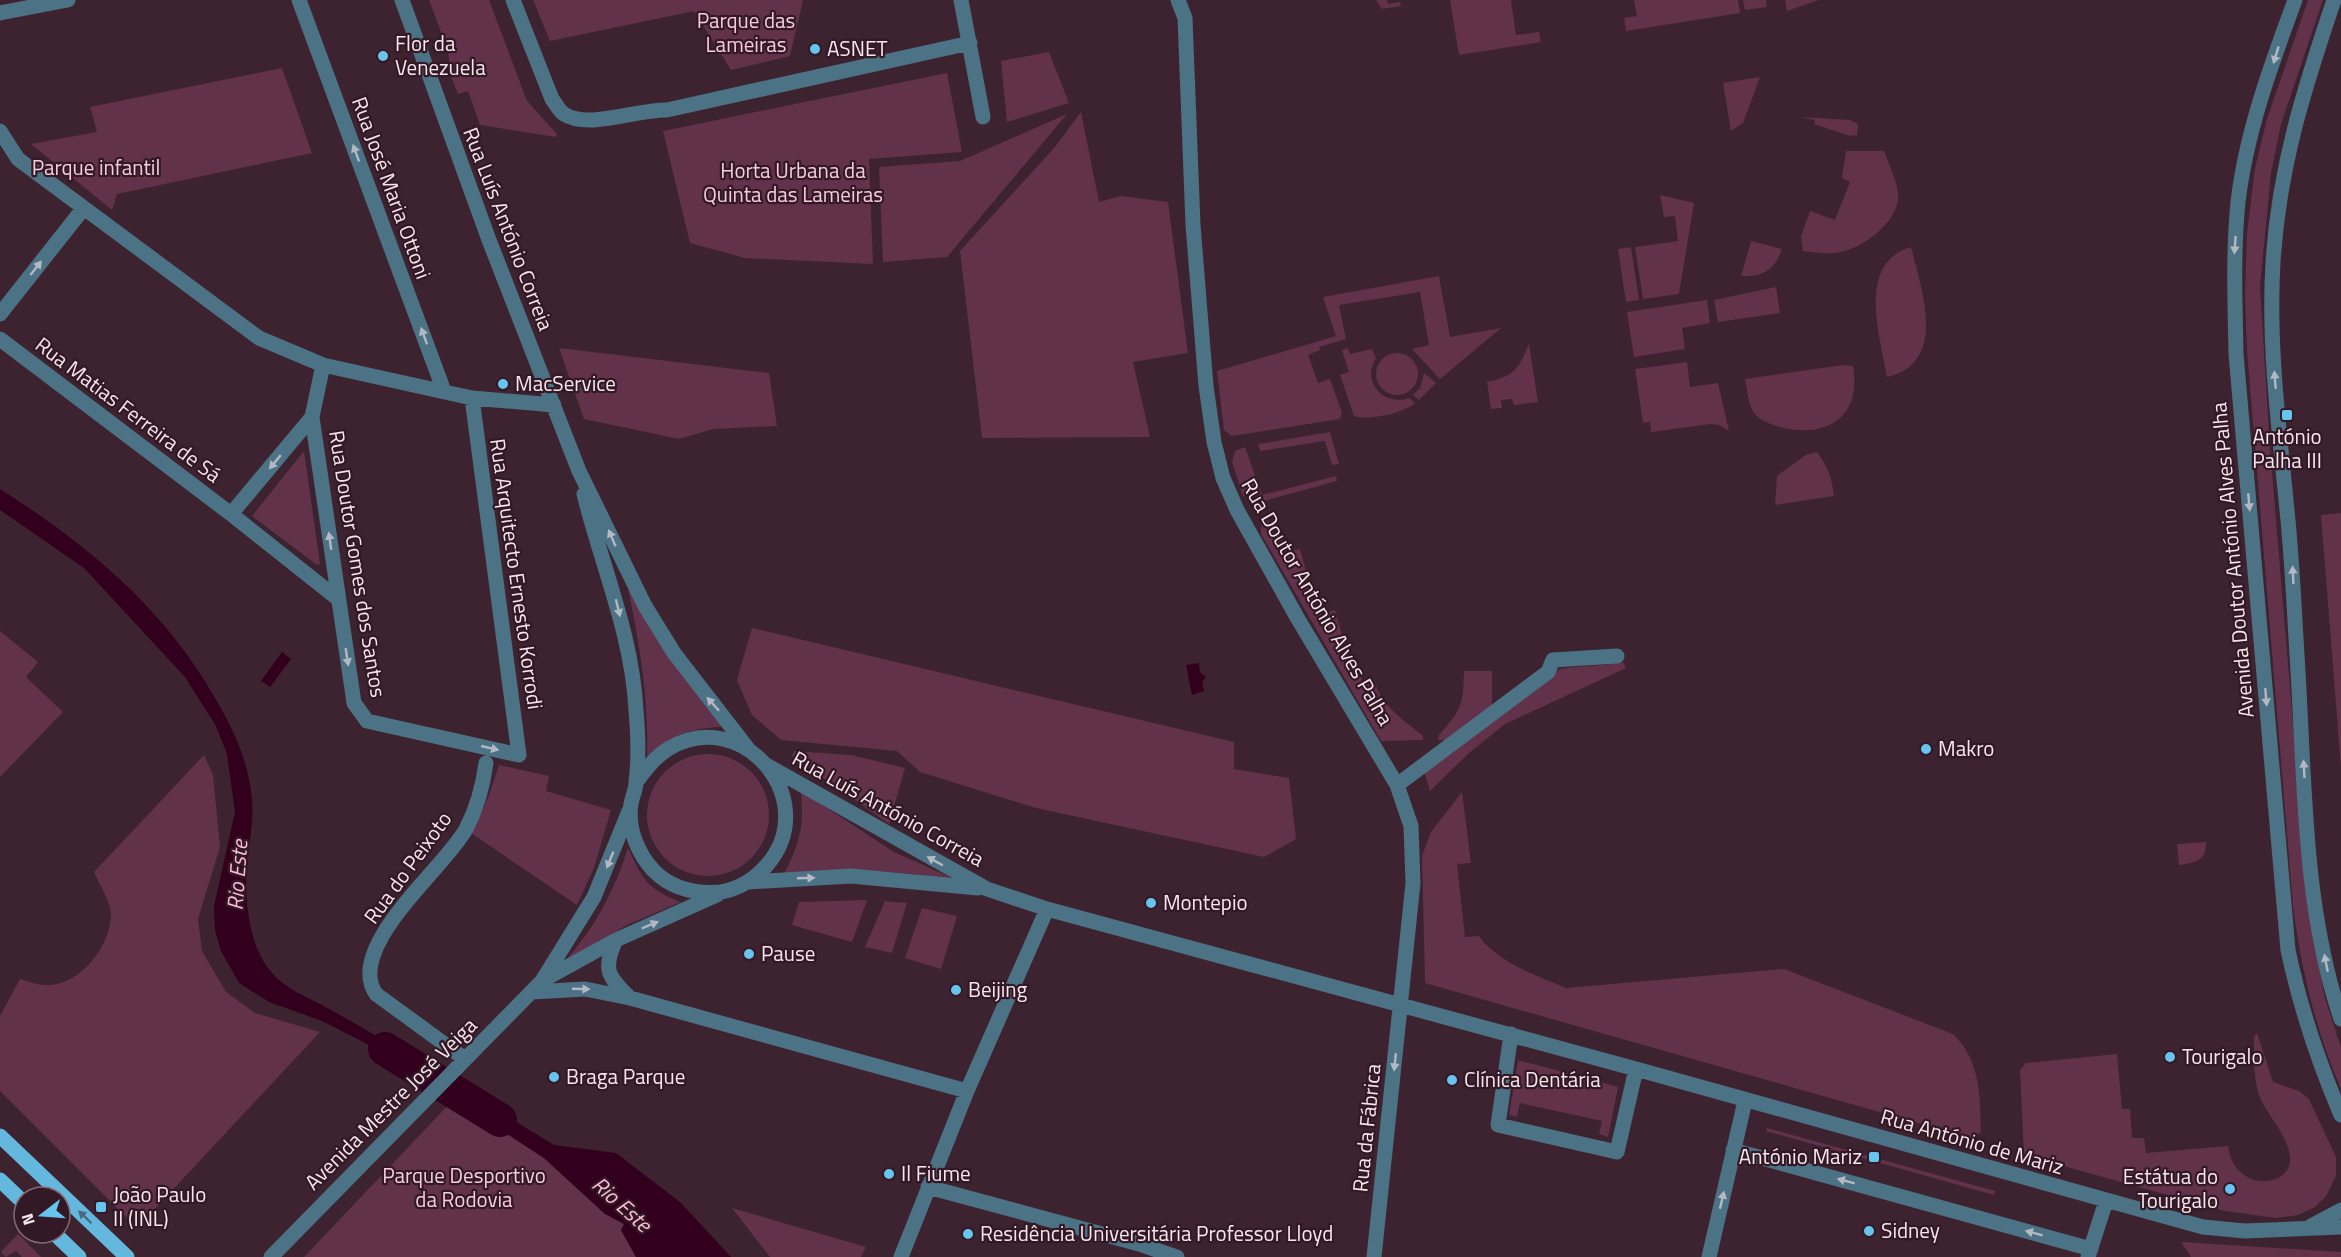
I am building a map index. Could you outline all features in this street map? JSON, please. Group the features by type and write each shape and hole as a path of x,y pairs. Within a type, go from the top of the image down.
{"main road":[{"path":"0,1136 127,1257"},
{"path":"0,1180 12,1192"},
{"path":"66,1245 79,1257"}],"street":[{"path":"0,13 68,0"},
{"name":"Rua José Maria Ottoni","path":"299,0 444,391"},
{"name":"Rua Luís António Correia","path":"402,0 485,229 579,471 645,606 674,653 749,750"},
{"path":"513,0 552,99 562,113 590,121 648,110 667,110 970,43"},
{"path":"962,0 983,117"},
{"name":"Rua Doutor António Alves Palha","path":"1178,0 1185,18 1193,225 1206,386 1214,442 1223,478 1237,510 1397,785 1411,826 1413,883 1401,1004"},
{"name":"Avenida Doutor António Alves Palha","path":"2295,0 2248,147 2238,202 2234,261 2236,354 2288,950 2297,995 2316,1053 2341,1115"},
{"path":"2334,0 2301,97 2286,158 2273,260 2272,344 2291,552 2316,913 2331,989 2341,1019"},
{"path":"0,131 18,159 259,338 322,365 472,398 554,405"},
{"path":"0,314 83,208"},
{"name":"Rua Matias Ferreira de Sá","path":"0,339 231,514 338,599"},
{"name":"Rua Doutor Gomes dos Santos","path":"322,365 312,417 354,703 367,721 519,755"},
{"name":"Rua Arquitecto Ernesto Korrodi","path":"472,398 519,755"},
{"path":"231,514 312,417"},
{"name":"Rua Luís António Correia","path":"579,471 592,526 612,582 631,656 636,710 637,781"},
{"path":"1397,785 1548,672 1553,660 1617,656"},
{"path":"717,738 749,750 768,766 784,798 784,831 771,860 748,882 726,891 707,893 688,890 656,872 648,864 634,839 631,806 637,781 655,759 667,750 691,740 717,738"},
{"name":"Rua do Peixoto","path":"460,1063 376,994 368,983 368,970 384,933 466,829 481,794 486,763"},
{"name":"Rua Luís António Correia","path":"768,766 987,889 1047,909 1401,1004"},
{"name":"Avenida Mestre José Veiga","path":"271,1257 537,986 594,897 631,806"},
{"name":"Rua Luís António Correia","path":"748,882 851,876 987,889"},
{"name":"Avenida Mestre José Veiga","path":"537,986 616,940 726,891"},
{"path":"901,1257 967,1091 1047,909"},
{"path":"616,940 609,954 608,967 613,981 630,998"},
{"path":"537,986 585,988 630,998 967,1091"},
{"name":"Rua António de Mariz","path":"1401,1004 2106,1202 2203,1227 2245,1231 2341,1227"},
{"name":"Rua da Fábrica","path":"1374,1257 1401,1004"},
{"path":"1511,1034 1498,1125 1617,1152 1636,1069"},
{"path":"1709,1257 1745,1101"},
{"path":"1733,1150 2089,1253 2106,1202"},
{"path":"928,1187 1139,1244 1177,1257"},
{"path":"2300,1230 2341,1210"}],"green space":[{"path":"429,0 489,0 527,101 557,134 556,137 480,125 468,91 458,94 451,76 448,51"},
{"name":"Parque das Lameiras","path":"533,0 803,0 790,56 731,70 694,11 550,41"},
{"path":"1376,0 1387,0 1388,4 1400,2 1401,6 1382,9"},
{"path":"1450,0 1513,0 1511,1 1516,35 1539,32 1541,42 1459,55"},
{"path":"1634,0 1738,0 1740,13 1626,31 1624,18 1637,16"},
{"path":"1743,0 1766,0 1767,7 1745,10"},
{"path":"1785,0 1819,0 1787,11"},
{"path":"2308,0 2323,0 2281,124 2271,173 2260,287 2270,448 2308,905 2325,999 2341,1047 2341,1089 2324,1045 2311,999 2300,953 2293,906 2247,350 2245,294 2247,233 2255,168 2267,119"},
{"path":"1049,52 1069,103 1007,122 1001,61"},
{"name":"Parque infantil","path":"282,68 312,153 117,194 112,210 31,144 97,132 90,107"},
{"name":"Horta Urbana da Quinta das Lameiras","path":"947,73 962,152 869,159 873,264 745,258 690,243 663,131"},
{"path":"1760,77 1743,123 1731,131 1723,83"},
{"path":"1081,112 1099,202 1121,196 1168,202 1188,353 1133,362 1150,437 982,438 960,251 1055,147"},
{"path":"1067,114 947,257 883,262 879,167 960,161"},
{"path":"1800,117 1850,120 1858,124 1857,135 1850,136 1814,124 1815,120"},
{"path":"1846,151 1884,151 1897,189 1898,201 1895,210 1885,225 1870,239 1853,248 1829,253 1803,251 1801,236 1810,211 1835,220 1850,182 1842,178"},
{"path":"1660,195 1694,203 1679,294 1643,299 1635,247 1678,241 1675,216 1664,217"},
{"path":"1751,241 1782,249 1772,267 1767,271 1756,275 1741,276"},
{"path":"1631,247 1639,300 1626,302 1618,249"},
{"path":"1911,247 1924,302 1926,322 1924,341 1918,357 1906,369 1887,377 1877,322 1877,284 1883,268 1894,255"},
{"path":"1439,276 1450,337 1501,328 1440,379 1412,349 1429,345 1420,292 1339,305 1346,339 1319,347 1320,350 1308,355 1318,383 1330,379 1342,413 1340,419 1232,436 1224,430 1217,371 1336,336 1323,297"},
{"path":"1776,287 1780,313 1718,322 1714,300"},
{"path":"1707,300 1710,323 1682,328 1685,349 1634,357 1627,312"},
{"path":"1529,344 1538,402 1514,405 1512,399 1501,400 1502,408 1491,409 1487,382 1503,377 1514,370 1522,360"},
{"path":"559,348 769,373 777,426 713,429 679,439 584,419"},
{"path":"1348,348 1350,354 1372,349 1376,358 1371,375 1377,390 1391,399 1409,398 1415,403 1403,410 1386,415 1354,416 1340,375 1349,372 1342,350"},
{"path":"1397,353 1412,359 1418,374 1412,389 1397,395 1382,389 1376,374 1382,359"},
{"path":"1687,362 1690,387 1718,383 1729,431 1719,425 1710,424 1651,432 1650,422 1643,423 1635,369"},
{"path":"1843,365 1853,366 1852,399 1846,411 1826,426 1813,430 1780,427 1761,419 1751,408 1745,379"},
{"path":"1424,373 1436,383 1419,400 1413,395 1420,388"},
{"path":"1330,432 1339,464 1332,465 1325,441 1260,451 1258,444"},
{"path":"1245,447 1262,495 1336,476 1337,481 1264,501 1262,496 1249,498 1243,496 1232,462 1235,451"},
{"path":"304,451 320,564 317,565 252,516"},
{"path":"1817,452 1829,473 1834,496 1775,505 1777,476 1806,455"},
{"path":"2341,513 2341,767 2321,515"},
{"path":"1268,519 1274,540 1283,538 1287,552 1300,549 1318,615 1335,610 1351,668 1358,666 1363,685 1375,682 1388,706 1423,736 1423,740 1381,741 1261,534 1261,521"},
{"path":"627,584 727,727 704,728 684,733 665,742 647,756 642,670"},
{"path":"752,628 1234,742 1234,769 1289,778 1296,839 1264,857 1036,808 920,772 897,751 781,740 752,715 737,680"},
{"path":"0,631 38,662 26,677 63,712 0,777"},
{"path":"1623,662 1626,668 1505,724 1469,753 1430,791 1424,771 1560,669"},
{"path":"1464,671 1492,671 1492,711 1454,740 1438,740 1439,735 1460,706"},
{"path":"794,751 851,755 905,768 889,824 792,756"},
{"path":"708,754 731,758 751,772 765,792 769,815 765,838 751,858 731,872 708,876 685,872 665,858 651,838 647,815 651,792 665,772 685,758"},
{"path":"204,755 213,775 220,847 198,919 202,951 226,992 255,1013 320,1032 137,1228 0,1091 0,1016 20,979 43,985 56,984 80,973 90,963 105,940 111,915 107,899 94,872"},
{"path":"499,765 549,776 546,791 611,810 594,868 577,905 471,833 488,798"},
{"path":"801,791 894,852 961,882 913,874 864,870 784,874 800,834"},
{"path":"1462,792 1471,863 1457,864 1465,937 1479,936 1507,961 1566,988 1784,969 1953,1034 1969,1056 1974,1068 1979,1093 1981,1132 1971,1138 1425,983 1422,856 1431,832"},
{"path":"2206,842 2202,857 2194,862 2179,865 2177,844"},
{"path":"628,848 647,882 660,893 681,902 627,925 566,960 603,907 617,879"},
{"path":"867,900 852,942 792,925 799,902"},
{"path":"885,901 907,903 892,953 865,947"},
{"path":"922,908 957,916 941,969 905,958"},
{"path":"2257,1033 2273,1082 2299,1091 2309,1099 2336,1157 2336,1176 2326,1196 2315,1207 2298,1215 2276,1218 2225,1211 2024,1155 2020,1070 2026,1063 2117,1054 2122,1109 2130,1109 2132,1138 2144,1138 2146,1153 2228,1146 2233,1162 2241,1172 2251,1179 2273,1180 2282,1175 2288,1167 2290,1157 2282,1135 2258,1093 2254,1060 2254,1036"},
{"path":"1518,1060 1618,1087 1608,1137 1599,1134 1602,1121 1520,1103 1517,1117 1509,1115"},
{"name":"Parque Desportivo da Rodovia","path":"454,1099 544,1158 605,1214 625,1224 621,1230 636,1257 304,1257"},
{"path":"1767,1128 1995,1191 1994,1195 1766,1131"},
{"path":"732,1208 866,1247 861,1257 770,1257"},
{"path":"12,1240 12,1245 29,1245 41,1257 22,1257 16,1251 6,1257 1,1252"},
{"path":"2181,1242 2341,1252 2341,1257 2191,1257"}],"water":[{"path":"0,489 63,532 121,580 172,635 195,665 222,710 240,747 248,773 252,816 246,875 247,903 256,945 268,968 289,988 356,1024 429,1068 418,1077 369,1045 322,1021 269,1002 239,983 221,951 215,930 214,906 235,812 227,754 216,726 185,677 84,568 0,510"},
{"path":"282,652 291,659 270,687 261,681"},
{"path":"1199,663 1200,672 1206,677 1202,682 1204,691 1192,695 1186,665"},
{"path":"464,1090 554,1145 616,1153 680,1202 731,1257 636,1257 621,1230 624,1224 605,1214 544,1158 454,1099"}],"waterway":[{"name":"Rio Este","path":"385,1049 500,1120"}],"place":[{"name":"ASNET","path":"815,49"},
{"name":"Flor da Venezuela","path":"383,56"},
{"name":"MacService","path":"503,384"},
{"name":"António Palha III","path":"2287,415"},
{"name":"Makro","path":"1926,749"},
{"name":"Montepio","path":"1151,903"},
{"name":"Pause","path":"749,954"},
{"name":"Beijing","path":"956,990"},
{"name":"Tourigalo","path":"2170,1057"},
{"name":"Braga Parque","path":"554,1077"},
{"name":"Clínica Dentária","path":"1452,1080"},
{"name":"António Mariz","path":"1874,1157"},
{"name":"Il Fiume","path":"889,1174"},
{"name":"Estátua do Tourigalo","path":"2230,1189"},
{"name":"João Paulo II (INL)","path":"101,1207"},
{"name":"Sidney","path":"1869,1231"},
{"name":"Residência Universitária Professor Lloyd","path":"968,1234"}]}
